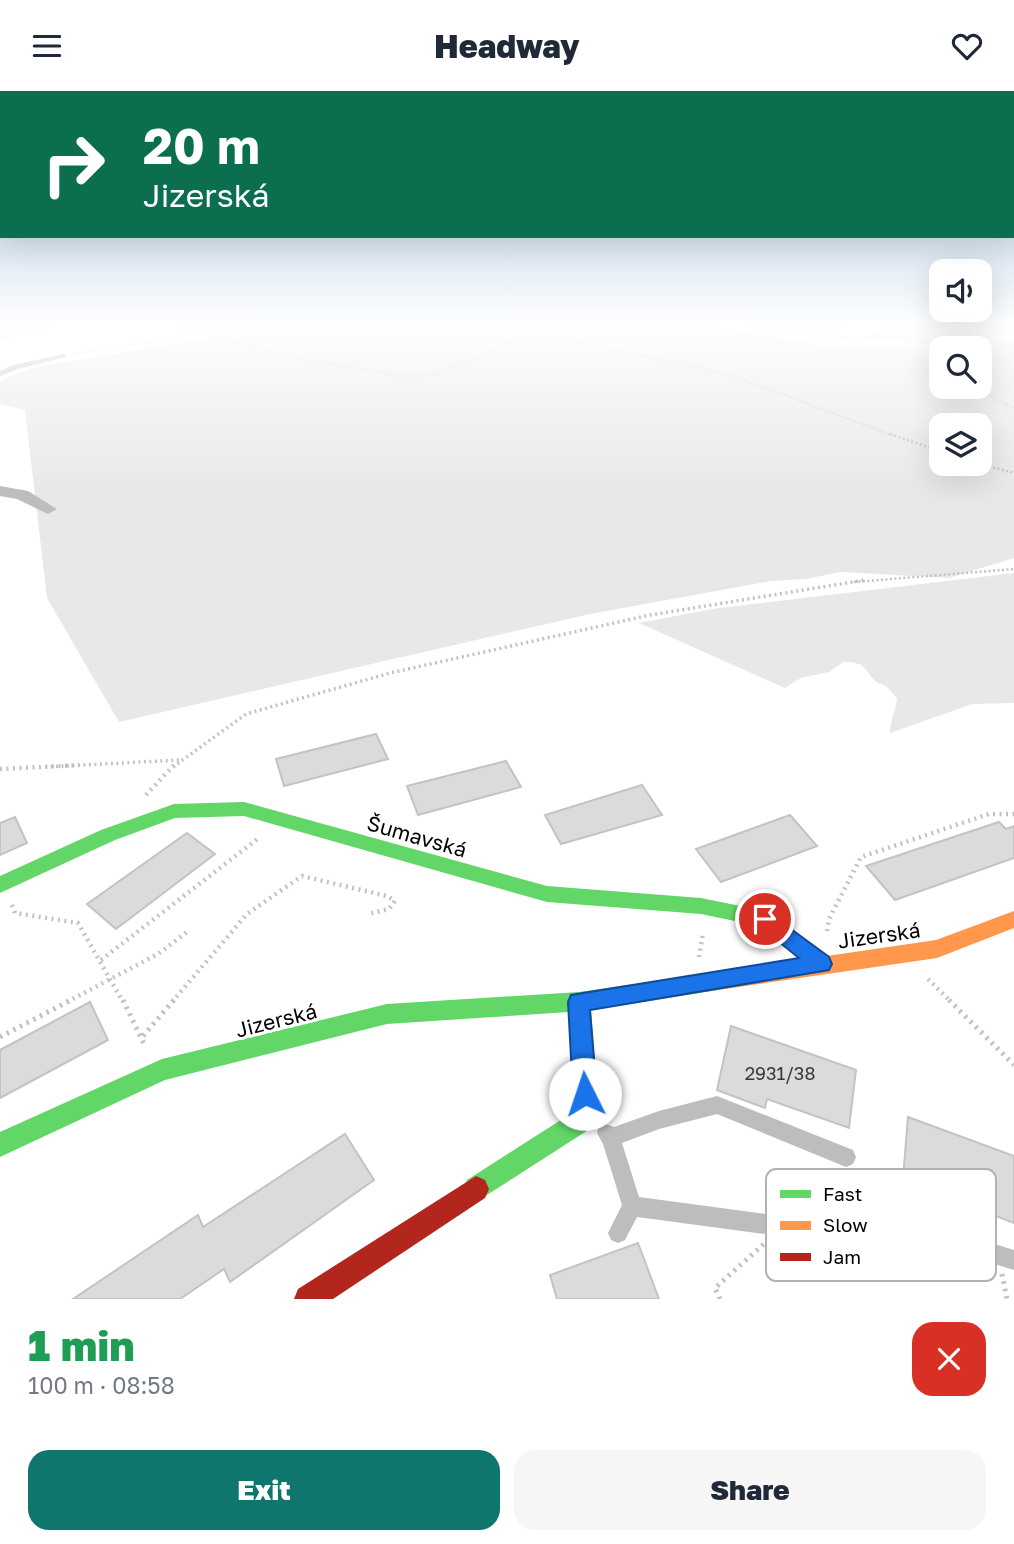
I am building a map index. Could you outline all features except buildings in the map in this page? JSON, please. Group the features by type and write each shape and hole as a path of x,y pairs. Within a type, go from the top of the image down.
{"street":[{"path":"0,491 22,495 48,509"},
{"name":"Šumavská","path":"2,884 108,835 174,811 244,809 547,894 707,907 765,919 822,964"},
{"name":"Jizerská","path":"0,1145 151,1076 387,1014 579,1002 937,949 1014,919"},
{"path":"308,1299 587,1117 579,1002"}],"lane":[{"path":"611,1137 659,1120 717,1105 846,1157"},
{"path":"587,1117 611,1137 632,1206 618,1233"},
{"path":"632,1206 766,1224"},
{"path":"996,1255 1014,1260"}],"path":[{"path":"736,377 929,448"},
{"path":"992,397 1014,408"},
{"path":"992,468 1014,474"},
{"path":"143,798 179,760 246,714 390,673 650,615 871,579 1014,569"},
{"path":"0,769 179,760"},
{"path":"822,964 829,919 861,857 989,814 1014,814"},
{"path":"101,960 281,820"},
{"path":"143,1036 247,914 302,876 387,896 395,901 389,909 368,914"},
{"path":"2,884 15,913 78,923 143,1036 151,1076"},
{"path":"694,983 707,907"},
{"path":"0,1037 158,954 187,932"},
{"path":"901,953 1014,1065"},
{"path":"720,1299 715,1289 766,1242"}],"shaded area":[{"path":"9,377 929,377 929,399 992,399 992,377 1014,377 1014,558 949,578 840,572 806,579 771,581 590,614 119,722 47,598 25,410 0,404 0,381"},
{"path":"1014,573 1014,703 972,704 890,733 897,698 886,686 876,682 860,664 843,662 829,672 801,678 785,688 639,623 712,609"}],"traffic: fast":[{"path":"0,885 108,835 174,811 244,809 547,894 701,906 765,919 822,964"},
{"path":"0,1145 162,1070 387,1014 579,1002 725,980"},
{"path":"476,1189 587,1117 579,1002"}],"traffic: slow":[{"path":"725,980 937,949 1014,919"}],"traffic: jam":[{"path":"308,1299 476,1189"}],"route":[{"path":"585,1094 579,1002 822,964 765,919"}]}
